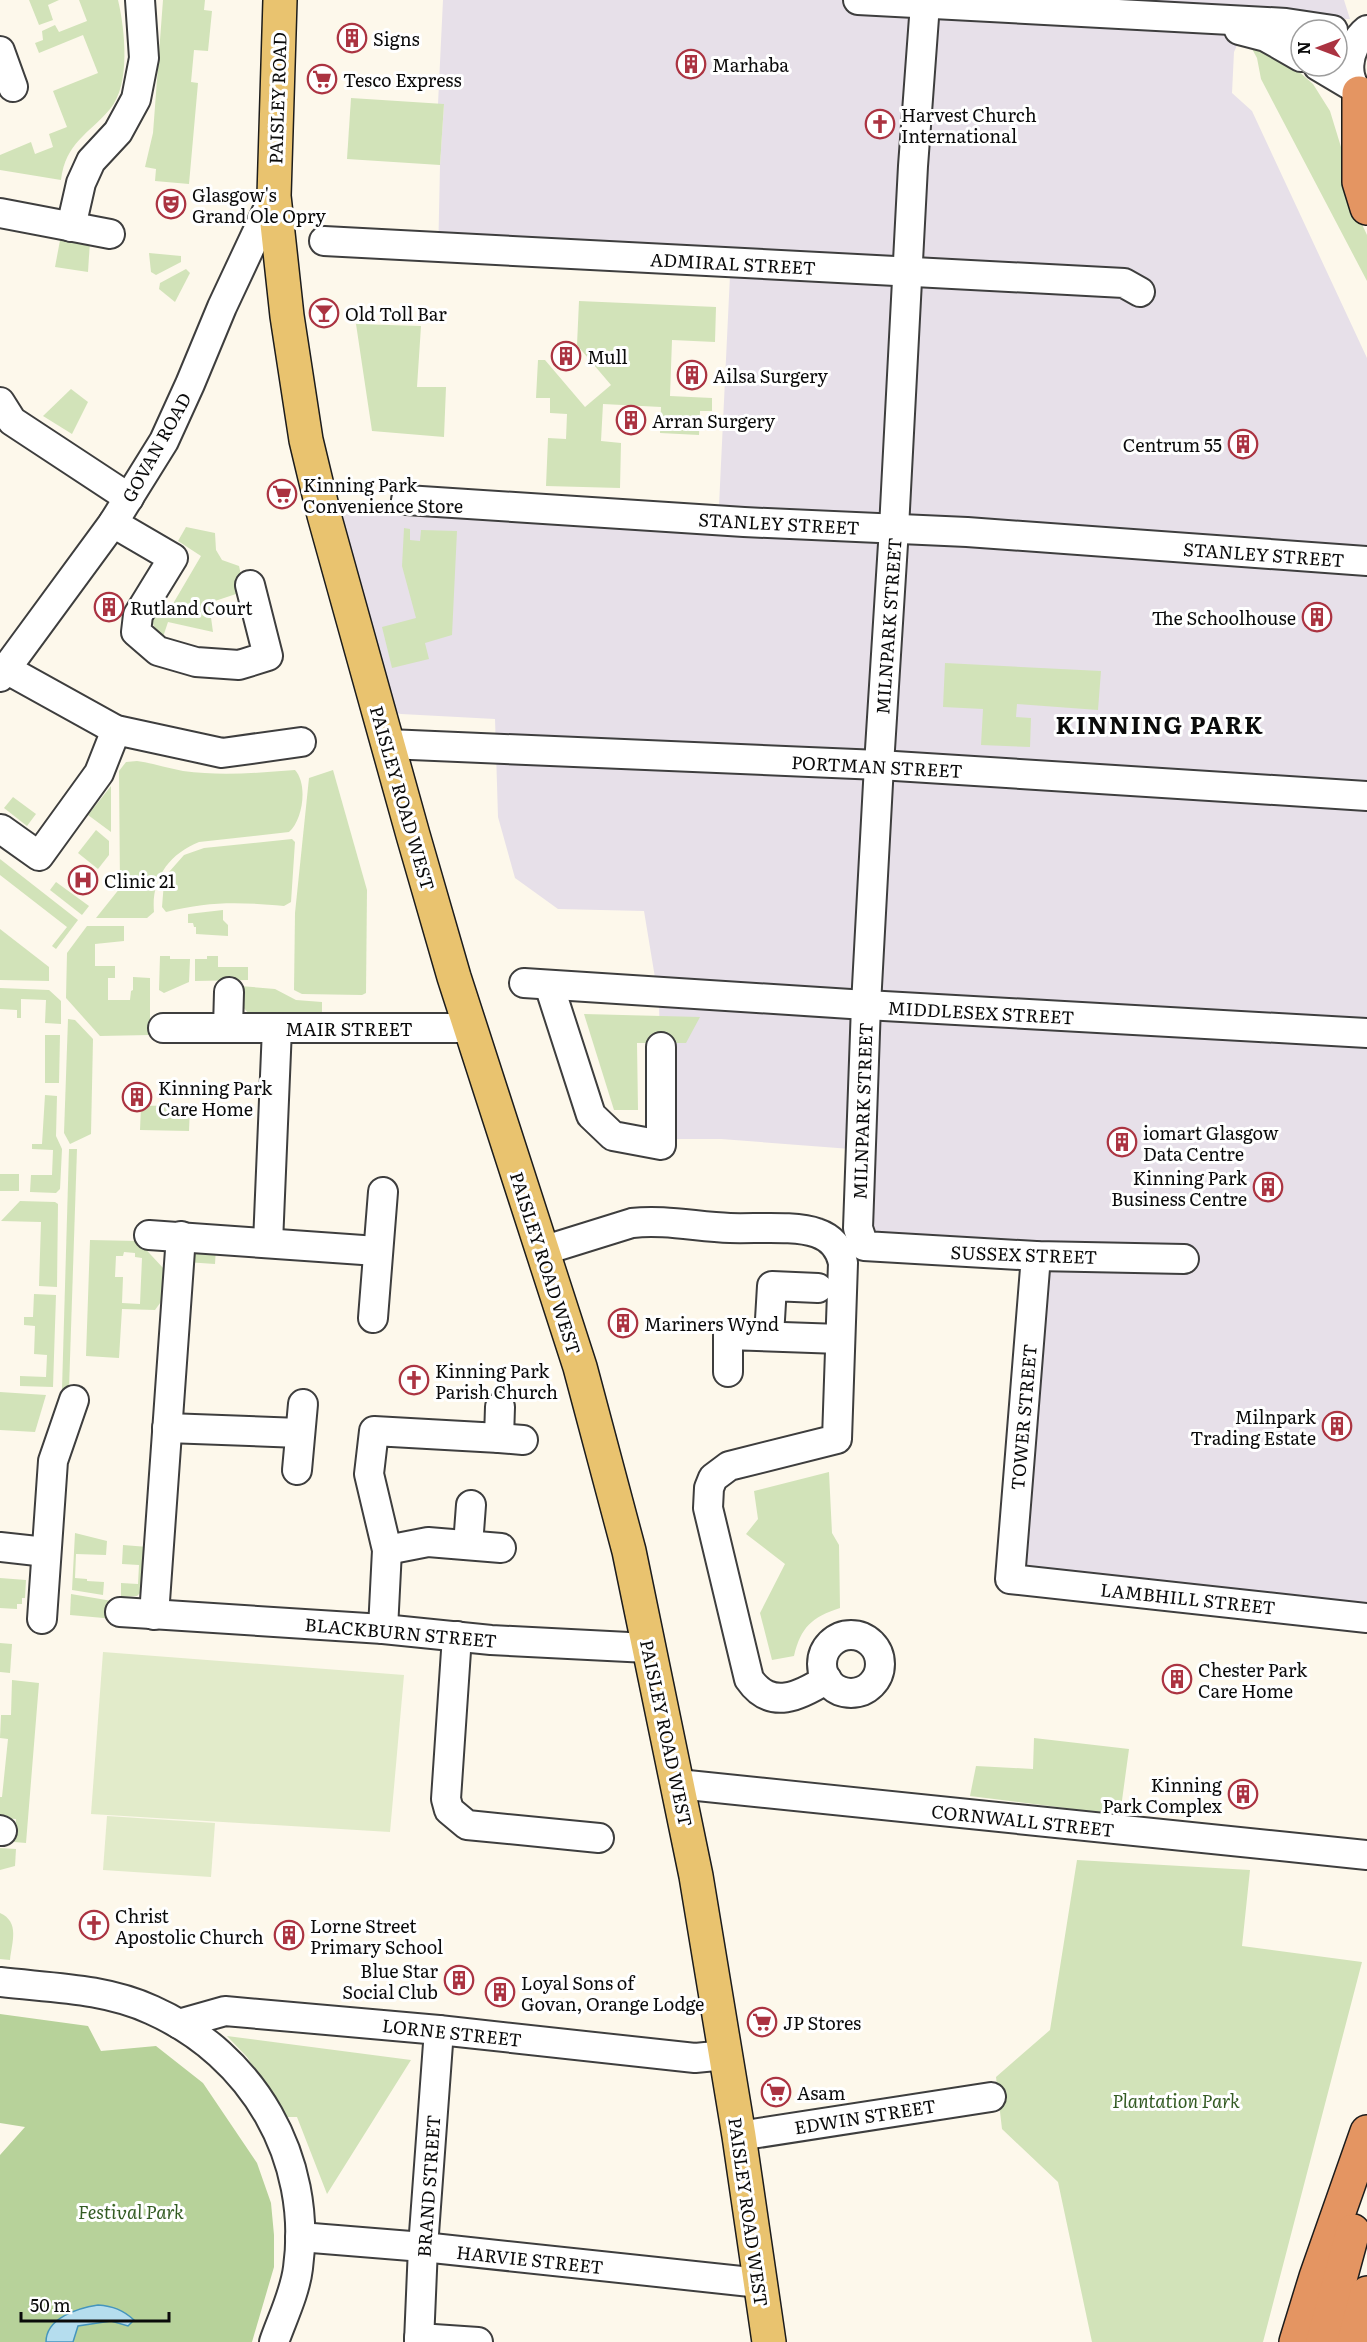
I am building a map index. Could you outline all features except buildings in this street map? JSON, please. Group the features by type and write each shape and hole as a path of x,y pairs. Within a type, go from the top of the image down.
{"highway":[{"path":"1360,93 1359,182 1367,208"},
{"path":"1296,2342 1316,2277 1367,2132"},
{"path":"1323,2342 1367,2180"},
{"path":"1354,2342 1367,2293"}],"main road":[{"name":"PAISLEY ROAD","path":"274,196 280,0"},
{"name":"PAISLEY ROAD WEST","path":"274,196 287,316 306,440 324,515 470,1028 580,1367 629,1551 696,1876 739,2136 769,2342"}],"street":[{"path":"71,227 81,183 91,161 118,132 136,99 144,58 140,0"},
{"path":"858,0 1286,23 1350,31 1354,43 1350,56 1350,70 1360,93"},
{"name":"MILNPARK STREET","path":"827,1679 796,1696 780,1698 757,1690 749,1679 707,1498 713,1478 729,1466 837,1439 843,1263 852,1249 858,1228 866,1005 924,4"},
{"path":"1196,19 1266,37 1289,50"},
{"path":"0,51 13,87"},
{"path":"1337,78 1360,93"},
{"name":"GOVAN ROAD","path":"3,673 113,523 164,441 222,307 274,196"},
{"path":"0,213 110,234"},
{"name":"ADMIRAL STREET","path":"324,241 1124,283 1140,292"},
{"path":"0,402 12,421 129,498"},
{"name":"STANLEY STREET","path":"406,500 744,522 894,528 1367,561"},
{"path":"113,523 173,558 138,615 136,632 158,651 196,662 239,665 268,656 250,585"},
{"path":"3,673 116,730 222,753 301,742"},
{"path":"2,829 39,856 99,773 116,730"},
{"name":"PORTMAN STREET","path":"388,744 879,765 1367,796"},
{"name":"MIDDLESEX STREET","path":"662,1047 661,1146 613,1136 591,1115 537,984 1367,1033"},
{"path":"228,1028 229,992"},
{"name":"MAIR STREET","path":"163,1028 470,1028"},
{"path":"268,1243 277,1028"},
{"path":"373,1318 383,1191"},
{"path":"542,1251 632,1223 647,1222 728,1228 806,1230 852,1249"},
{"path":"149,1235 377,1251"},
{"path":"154,1615 181,1236"},
{"name":"SUSSEX STREET","path":"852,1249 1184,1259"},
{"name":"TOWER STREET","path":"1010,1579 1036,1256"},
{"path":"769,1336 772,1286 818,1288"},
{"path":"728,1372 729,1335 840,1339"},
{"path":"42,1619 53,1461 74,1400"},
{"path":"297,1470 303,1404"},
{"path":"383,1629 387,1550 369,1474 374,1431 511,1439 500,1407"},
{"path":"167,1428 300,1433"},
{"path":"468,1545 471,1505"},
{"path":"387,1550 428,1542 501,1548"},
{"path":"0,1547 46,1552"},
{"name":"LAMBHILL STREET","path":"1010,1579 1367,1618"},
{"name":"BLACKBURN STREET","path":"120,1612 648,1648"},
{"path":"457,1636 446,1799 449,1810 467,1825 599,1838"},
{"name":"CORNWALL STREET","path":"678,1784 1367,1856"},
{"path":"0,1982 80,1990 114,1997 151,2009 214,2047 258,2096 277,2131 292,2168 300,2237 298,2271 274,2342"},
{"name":"LORNE STREET","path":"179,2024 225,2011 439,2030 696,2058 726,2055"},
{"name":"BRAND STREET","path":"419,2340 423,2247 439,2030"},
{"name":"EDWIN STREET","path":"739,2136 991,2097"},
{"name":"HARVIE STREET","path":"300,2237 423,2247 760,2283"},
{"path":"419,2340 478,2342"}],"shaded area":[{"path":"443,0 1344,0 1350,19 1289,18 1289,21 1282,21 1239,41 1234,52 1232,93 1252,111 1367,358 1367,1630 1009,1573 1037,1257 855,1243 864,1150 721,1139 662,1139 659,1002 644,911 558,909 515,878 498,817 495,719 401,714 367,707 312,513 718,527 730,275 438,260 444,104 438,104"}],"green space":[{"path":"29,0 59,0 48,5 53,20 39,25"},
{"path":"79,0 118,0 125,56 124,72 117,99 73,148 61,180 0,170 0,155 31,142 35,154 53,147 49,134 67,127 53,91 98,73 83,35 39,53 35,43 43,40 42,31 55,25 59,32 87,21"},
{"path":"163,0 205,0 204,10 212,11 208,51 194,50 191,82 198,83 189,184 155,181 156,169 145,167 153,133"},
{"path":"1256,43 1289,63 1289,78 1306,78 1313,84 1330,111 1341,147 1347,192 1367,235 1367,281 1261,79 1257,58 1251,47"},
{"path":"351,98 444,104 440,165 347,159"},
{"path":"61,235 90,241 88,272 55,267"},
{"path":"149,253 181,256 181,262 156,275 151,272"},
{"path":"186,269 190,273 175,302 159,289 160,283"},
{"path":"579,301 716,307 715,342 672,340 670,396 712,398 712,411 700,411 699,435 660,433 661,407 603,404 601,441 621,443 620,488 546,486 548,438 566,439 567,414 550,413 550,398 536,398 538,360 545,360 585,407 611,385 577,345"},
{"path":"356,324 421,326 417,387 446,387 444,437 372,431"},
{"path":"71,389 88,402 72,434 43,416"},
{"path":"186,527 215,533 216,550 222,560 239,566 243,584 242,592 209,603 213,632 168,622 163,637 153,623 154,606 167,614 201,556 178,541"},
{"path":"404,528 410,529 410,540 420,541 421,530 457,531 452,635 425,643 429,659 392,668 382,627 416,618 402,566"},
{"path":"945,663 1101,671 1098,710 1017,704 1016,717 1031,718 1030,747 981,745 983,709 943,707"},
{"path":"137,761 183,771 211,773 295,770 302,784 303,793 298,819 289,832 199,842 188,847 164,869 156,889 154,912 147,918 96,918 120,888 119,771 126,762"},
{"path":"333,770 367,890 366,993 362,995 302,994 294,990 295,913 309,778"},
{"path":"111,786 111,832 88,815"},
{"path":"13,797 36,814 27,826 4,808"},
{"path":"96,830 109,841 109,855 98,869 78,853"},
{"path":"292,839 295,842 291,902 284,906 225,903 166,912 162,907 164,882 169,872 184,855 204,848"},
{"path":"0,859 78,920 56,949 52,946 67,927 0,875"},
{"path":"56,882 89,906 82,915 50,890"},
{"path":"223,910 223,920 228,925 228,936 196,934 196,927 193,923 188,923 188,914"},
{"path":"87,926 124,926 124,941 95,944 95,966 115,966 115,978 108,978 108,1000 130,1000 133,977 150,978 150,1035 100,1036 66,998 67,953"},
{"path":"0,929 49,967 49,981 0,980"},
{"path":"160,956 170,956 170,959 190,959 189,982 164,993 159,990"},
{"path":"207,956 218,956 218,967 248,967 248,980 195,981 195,959 207,959"},
{"path":"240,986 275,989 296,1000 322,1002 322,1017 249,1014 242,1006"},
{"path":"0,988 49,990 61,1001 61,1024 45,1023 46,1000 21,999 21,1018 17,1018 17,1010 0,1009"},
{"path":"584,1014 700,1017 686,1043 637,1043 638,1110 614,1110"},
{"path":"68,1019 75,1020 93,1039 91,1134 70,1144 64,1133"},
{"path":"45,1035 60,1035 59,1083 45,1083"},
{"path":"45,1095 57,1096 56,1136 62,1149 60,1189 56,1193 30,1192 31,1175 52,1175 53,1150 32,1149 32,1144 42,1144"},
{"path":"190,1105 189,1131 140,1130 141,1106"},
{"path":"69,1149 77,1149 69,1389 62,1389"},
{"path":"0,1174 19,1174 19,1191 0,1191"},
{"path":"20,1201 58,1204 57,1287 39,1286 41,1222 1,1221"},
{"path":"90,1240 138,1241 164,1269 163,1299 155,1310 122,1309 119,1358 86,1356","holes":["124,1252 135,1253 135,1257 142,1258 140,1304 122,1303 123,1277 115,1277 116,1256 123,1256"]},
{"path":"216,1247 215,1264 186,1262 191,1253"},
{"path":"34,1294 56,1295 53,1387 20,1386 20,1376 46,1377 47,1355 34,1354 35,1326 24,1325 24,1317 33,1317"},
{"path":"0,1392 46,1395 35,1432 0,1430"},
{"path":"829,1472 832,1533 839,1545 840,1608 822,1615 809,1624 800,1638 794,1656 772,1660 760,1613 785,1564 746,1534 758,1519 754,1491"},
{"path":"75,1533 107,1541 106,1555 76,1554 75,1578 104,1582 103,1595 72,1590"},
{"path":"123,1545 148,1547 144,1589 137,1596 121,1597 121,1583 138,1584 139,1565 122,1564"},
{"path":"0,1578 26,1580 25,1598 22,1598 22,1604 17,1604 17,1609 0,1608"},
{"path":"71,1594 118,1602 115,1619 70,1615"},
{"path":"0,1643 12,1644 10,1673 0,1672"},
{"path":"103,1652 404,1675 390,1832 91,1814"},
{"path":"12,1680 39,1683 26,1843 14,1842 16,1819 0,1818 0,1797 2,1797 8,1739 0,1738 1,1715 11,1715"},
{"path":"1034,1738 1129,1749 1120,1815 970,1796 976,1766 1033,1769"},
{"path":"107,1816 215,1823 211,1877 103,1870"},
{"path":"0,1848 16,1849 15,1866 0,1870"},
{"name":"Plantation Park","path":"1077,1860 1250,1870 1242,1946 1362,1962 1263,2342 1092,2342 1058,2182 1002,2129 996,2077 1050,2030"},
{"path":"0,1913 6,1917 12,1927 10,1960 0,1959"},
{"name":"Festival Park","path":"0,2014 88,2026 101,2051 156,2046 203,2083 257,2163 271,2203 274,2267 252,2342 0,2342 0,2155 25,2127 0,2123"},
{"path":"227,2036 411,2060 327,2194 297,2117 284,2117 247,2057"}],"water":[{"path":"98,2305 118,2309 134,2320 128,2326 111,2321 78,2326 73,2342 46,2342 51,2327 64,2316"}],"place":[{"name":"Signs","path":"352,38"},
{"name":"Marhaba","path":"691,64"},
{"name":"Tesco Express","path":"322,79"},
{"name":"Harvest Church International","path":"880,124"},
{"name":"Glasgow's Grand Ole Opry","path":"171,204"},
{"name":"Old Toll Bar","path":"324,313"},
{"name":"Mull","path":"566,356"},
{"name":"Ailsa Surgery","path":"692,375"},
{"name":"Arran Surgery","path":"631,420"},
{"name":"Centrum 55","path":"1243,444"},
{"name":"Kinning Park Convenience Store","path":"282,494"},
{"name":"Rutland Court","path":"109,607"},
{"name":"The Schoolhouse","path":"1317,617"},
{"name":"Clinic 21","path":"83,880"},
{"name":"Kinning Park Care Home","path":"137,1097"},
{"name":"iomart Glasgow Data Centre","path":"1122,1142"},
{"name":"Kinning Park Business Centre","path":"1268,1187"},
{"name":"Mariners Wynd","path":"623,1323"},
{"name":"Kinning Park Parish Church","path":"414,1380"},
{"name":"Milnpark Trading Estate","path":"1337,1426"},
{"name":"Chester Park Care Home","path":"1177,1679"},
{"name":"Kinning Park Complex","path":"1243,1794"},
{"name":"Christ Apostolic Church","path":"94,1925"},
{"name":"Lorne Street Primary School","path":"289,1935"},
{"name":"Blue Star Social Club","path":"459,1980"},
{"name":"Loyal Sons of Govan, Orange Lodge","path":"500,1992"},
{"name":"JP Stores","path":"762,2022"},
{"name":"Asam","path":"776,2092"}],"district":[{"name":"KINNING PARK","path":"1160,723"}]}
